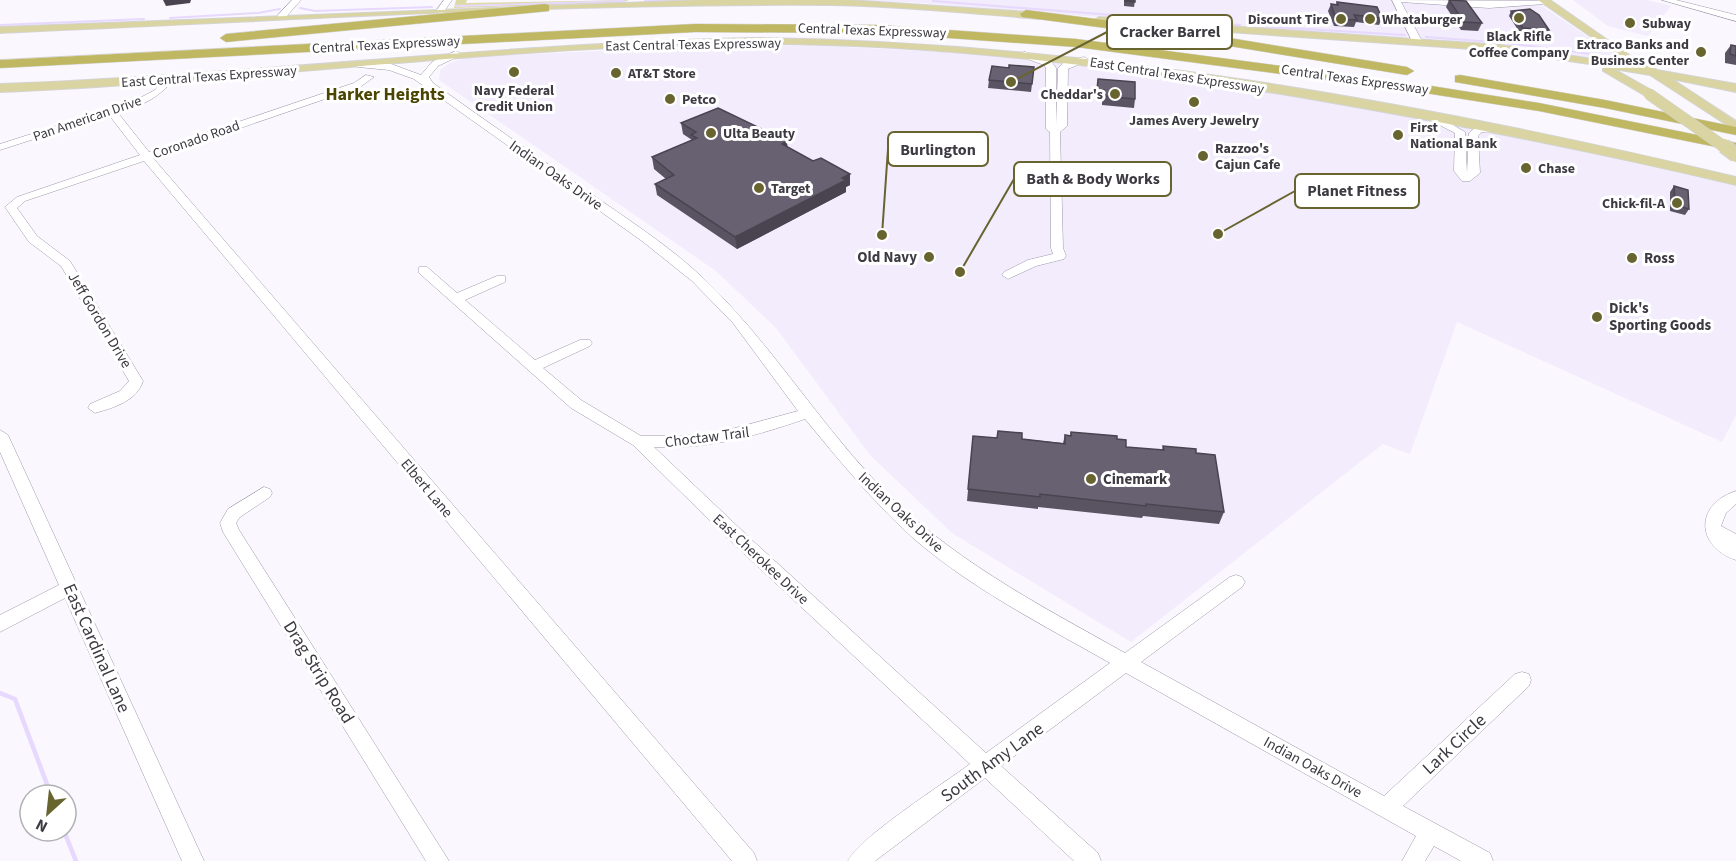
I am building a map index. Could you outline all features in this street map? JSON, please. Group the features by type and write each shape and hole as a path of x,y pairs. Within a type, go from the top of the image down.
{"highway":[{"name":"Central Texas Expressway","path":"545,8 220,39 693,16 868,16 975,22 1125,36 1412,72 1154,30 1026,14"},
{"name":"Central Texas Expressway","path":"0,64 695,28 822,27 958,33 1076,43 1316,74 1539,107 1736,148"},
{"path":"927,46 1117,54 1296,74 1316,74"},
{"path":"238,52 370,54 510,50"},
{"name":"Central Texas Expressway","path":"1440,76 1736,129"}],"main road":[{"path":"1548,0 1632,62 1648,68 1736,129"},
{"path":"1548,0 1633,53 1646,62 1648,68"},
{"path":"0,30 634,3 918,3 1026,14 1417,41 1648,68 1736,88"},
{"path":"1311,35 1585,64 1616,72 1736,155"},
{"name":"East Central Texas Expressway","path":"0,88 168,80 510,50 756,41 927,46 1084,60 1191,75 1498,128 1736,181"},
{"path":"1587,60 1608,57 1608,45"},
{"path":"1633,53 1681,74 1713,83"},
{"path":"1444,118 1464,117 1535,128 1709,167 1736,169"}],"street":[{"path":"281,17 297,0"},
{"path":"440,10 448,0"},
{"path":"1396,0 1417,41"},
{"path":"1403,0 1490,5 1548,0"},
{"path":"1666,0 1736,18"},
{"path":"428,84 424,77 428,70 456,54"},
{"path":"1025,55 1048,63 1052,68 1051,129 1056,131"},
{"path":"1056,131 1062,126 1062,68 1070,63 1084,60"},
{"name":"Indian Oaks Drive","path":"355,63 400,69 428,84 688,271 738,321 808,413 870,486 935,546 988,584 1482,861"},
{"name":"Coronado Road","path":"21,199 357,85 369,77"},
{"name":"Pan American Drive","path":"0,147 138,104 158,92 168,80"},
{"name":"Elbert Lane","path":"112,112 146,156 746,861"},
{"path":"1430,116 1460,132 1460,171 1466,179 1474,173 1473,135 1479,129 1498,128"},
{"path":"1008,275 1032,263 1060,256 1057,248 1056,131"},
{"name":"Jeff Gordon Drive","path":"21,199 11,207 33,239 66,264 136,381 135,387 129,393 95,408"},
{"name":"East Cherokee Drive","path":"423,270 576,404 638,441 747,546 1090,861"},
{"path":"455,299 501,279"},
{"path":"532,367 585,343"},
{"name":"Choctaw Trail","path":"638,441 673,444 746,434 808,413"},
{"name":"East Cardinal Lane","path":"0,435 193,861"},
{"name":"Drag Strip Road","path":"264,493 234,513 228,523 231,532 438,861"},
{"path":"1736,497 1720,507 1712,525 1722,546 1736,554"},
{"path":"1713,530 1736,542"},
{"name":"South Amy Lane","path":"859,861 886,838 1236,582"},
{"path":"0,624 69,588"},
{"name":"Lark Circle","path":"1386,808 1522,680"},
{"path":"1413,861 1431,832"}],"shaded area":[{"path":"456,0 467,0 466,3 629,0 622,3 454,8"},
{"path":"820,0 1533,0 1627,63 1532,49 1434,39 1199,25 907,2"},
{"path":"1573,0 1647,0 1671,6 1648,36 1608,26"},
{"path":"713,46 826,46 981,54 1180,76 1465,125 1736,186 1736,415 1722,442 1457,322 1410,454 1383,444 1131,642 952,533 870,455 776,328 716,271 439,80 440,70 450,63 469,57"}],"building":[{"path":"1449,0 1466,1 1482,23 1464,22"},
{"path":"1337,2 1377,7 1382,18 1354,15 1357,20 1336,19 1331,4 1338,5"},
{"path":"1530,9 1539,15 1549,30 1523,28 1511,11"},
{"path":"1731,45 1736,46 1736,56 1730,54"},
{"path":"1009,65 1034,67 1032,84 989,80 992,66 1009,68"},
{"path":"1098,79 1135,82 1135,99 1103,96 1104,90 1097,90"},
{"name":"Target","path":"718,108 787,141 782,144 813,161 821,158 850,174 842,178 846,180 735,237 655,184 674,175 652,157 697,138 691,135 696,132 681,123"},
{"path":"1674,186 1688,190 1689,209 1675,205"},
{"name":"Cinemark","path":"998,431 1022,433 1022,439 1065,444 1065,435 1071,436 1071,432 1117,436 1117,439 1126,440 1126,447 1164,450 1163,446 1196,449 1196,453 1215,455 1224,512 968,489 973,436 997,438"}],"waterway":[{"path":"645,0 689,0"},
{"path":"456,6 624,1"},
{"path":"933,1 1240,25"},
{"path":"300,8 315,11 432,7"},
{"path":"170,18 258,13 280,9"},
{"path":"0,25 144,19"},
{"path":"1254,26 1405,35"},
{"path":"1426,37 1506,43 1591,54"},
{"path":"0,693 15,699 46,783"},
{"path":"69,843 76,861"}],"place":[{"name":"Black Rifle Coffee Company","path":"1519,18"},
{"name":"Discount Tire","path":"1341,19"},
{"name":"Whataburger","path":"1370,19"},
{"name":"Subway","path":"1630,23"},
{"name":"Extraco Banks and Business Center","path":"1701,52"},
{"name":"Navy Federal Credit Union","path":"514,72"},
{"name":"AT&T Store","path":"616,73"},
{"name":"Cracker Barrel","path":"1011,82"},
{"name":"Cheddar's","path":"1115,94"},
{"name":"Petco","path":"670,99"},
{"name":"James Avery Jewelry","path":"1194,102"},
{"name":"Ulta Beauty","path":"711,133"},
{"name":"First National Bank","path":"1398,135"},
{"name":"Razzoo's Cajun Cafe","path":"1203,156"},
{"name":"Chase","path":"1526,168"},
{"name":"Target","path":"759,188"},
{"name":"Chick-fil-A","path":"1677,203"},
{"name":"Planet Fitness","path":"1218,234"},
{"name":"Burlington","path":"882,235"},
{"name":"Old Navy","path":"929,257"},
{"name":"Ross","path":"1632,258"},
{"name":"Bath & Body Works","path":"960,272"},
{"name":"Dick's Sporting Goods","path":"1597,317"},
{"name":"Cinemark","path":"1091,479"}],"district":[{"name":"Harker Heights","path":"385,94"}]}
